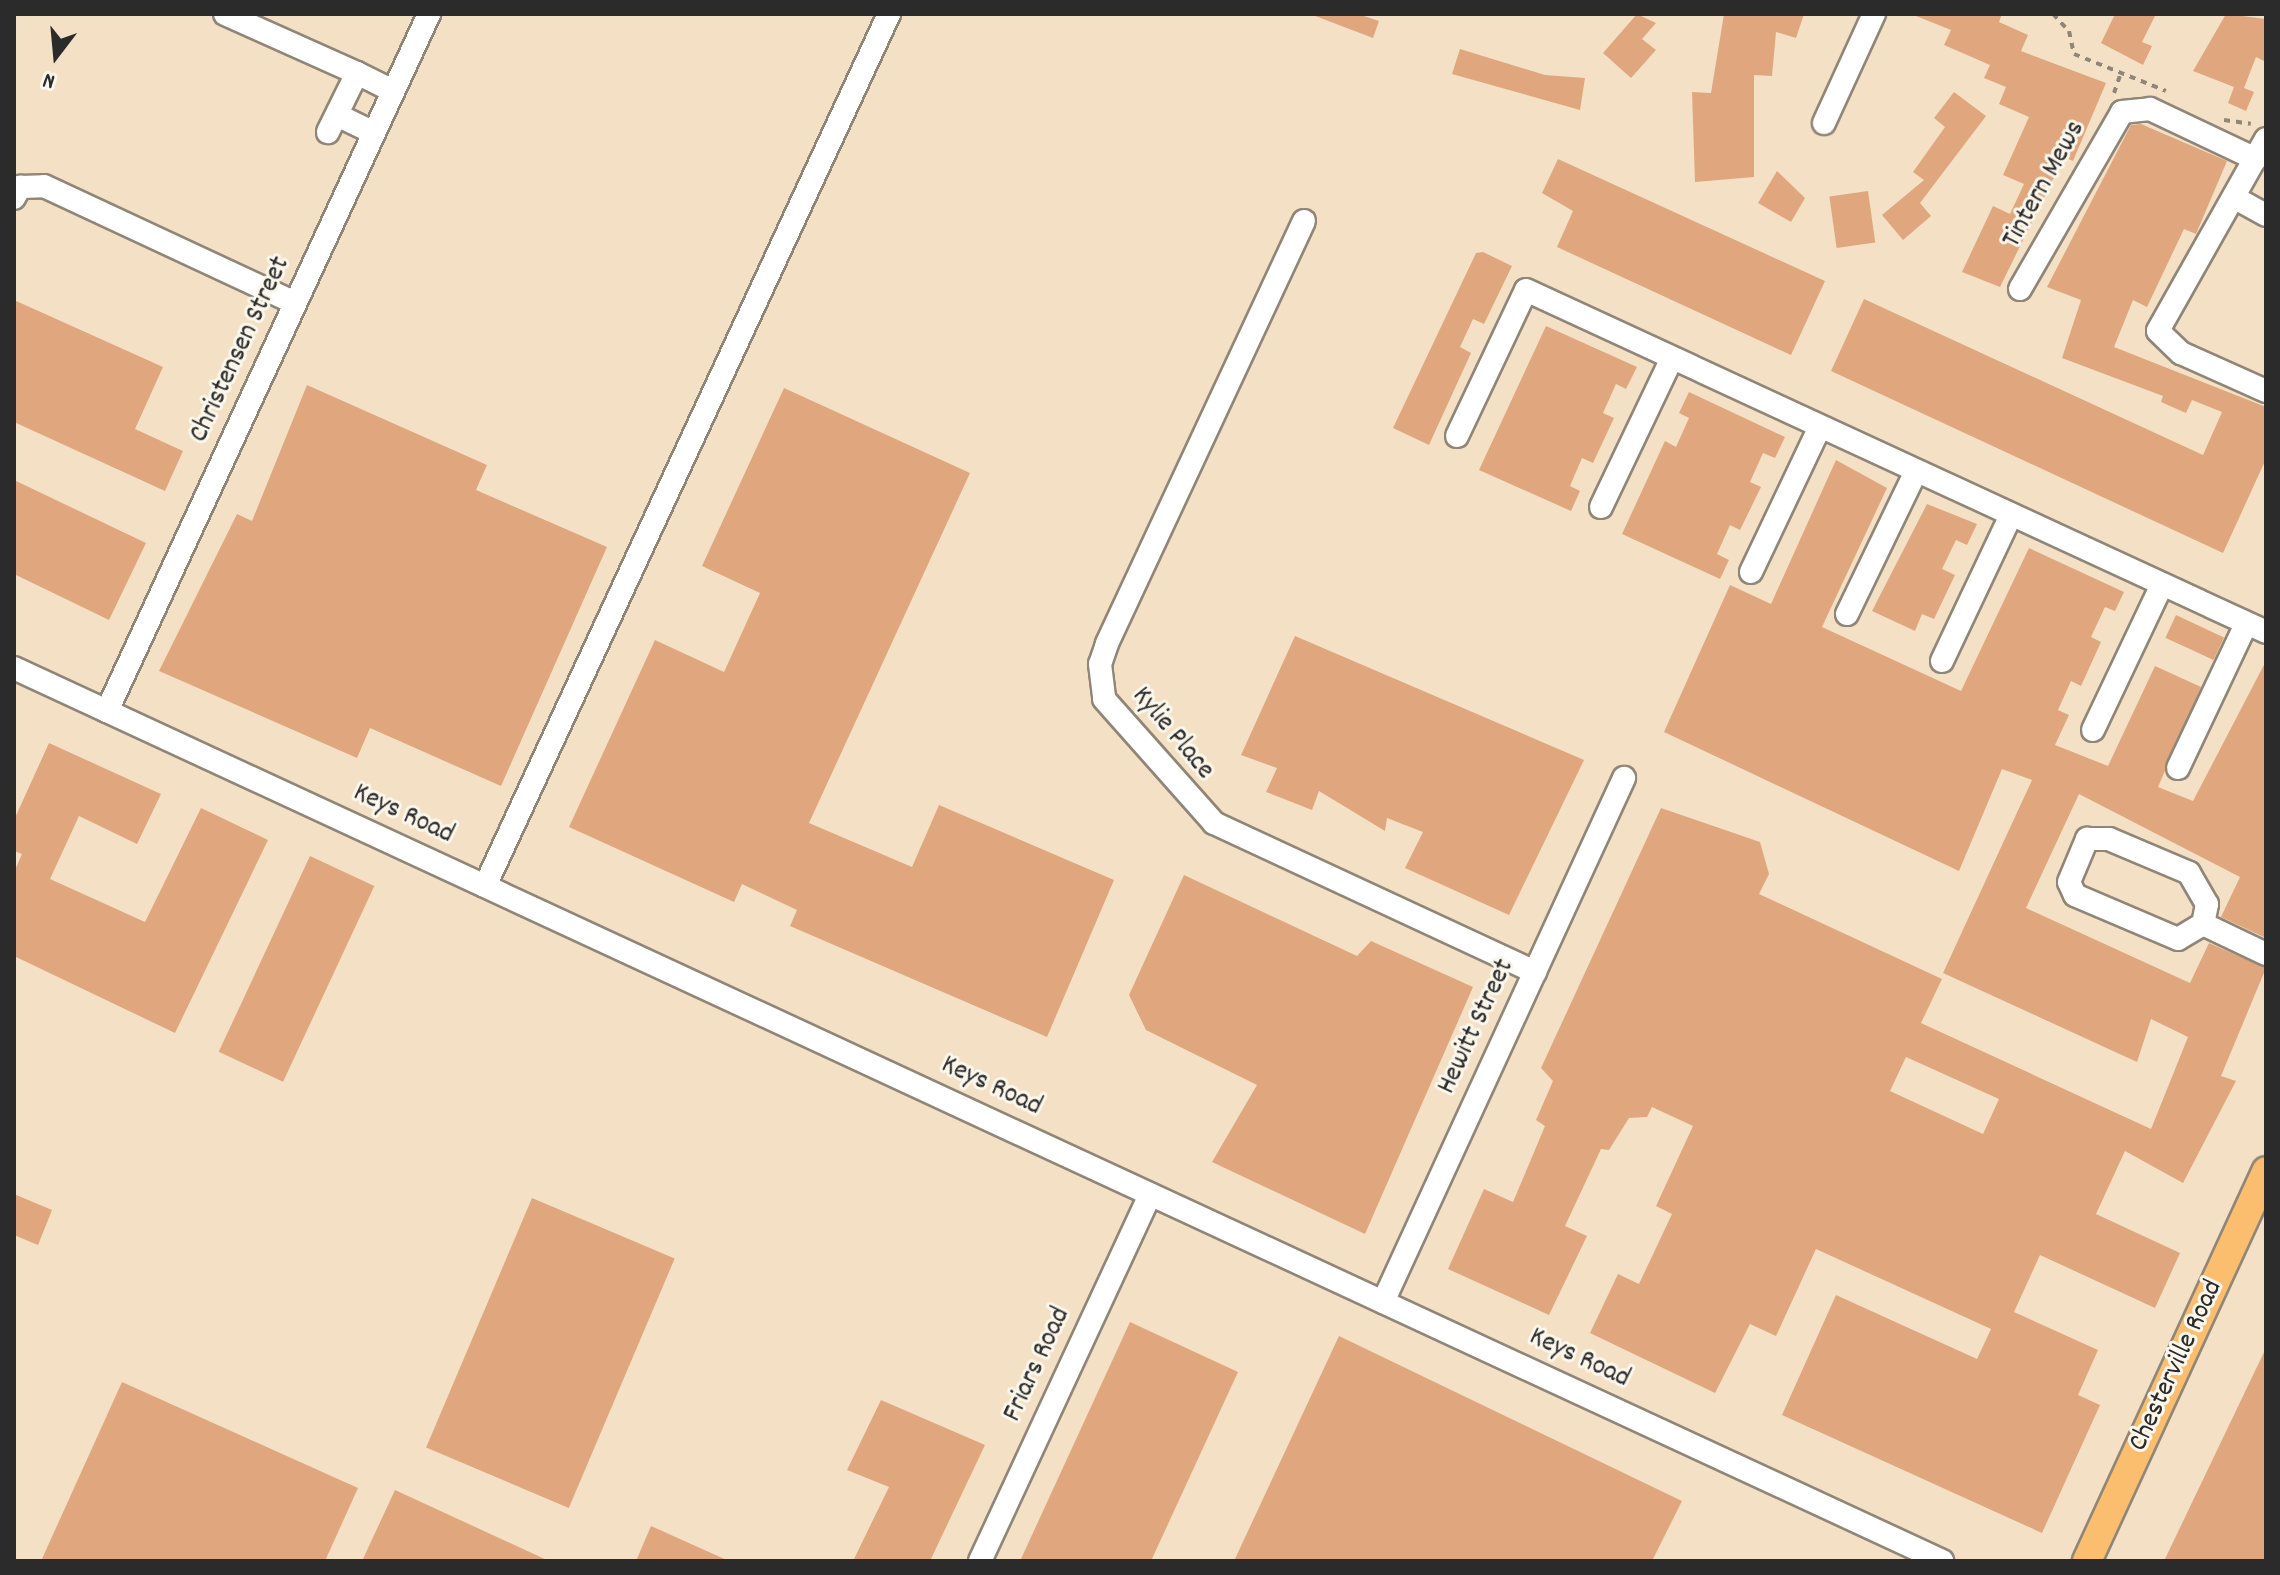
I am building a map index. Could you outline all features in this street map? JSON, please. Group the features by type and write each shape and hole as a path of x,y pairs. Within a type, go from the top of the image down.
{"main road":[{"name":"Chesterville Road","path":"2084,1559 2266,1171"}],"street":[{"path":"225,14 393,91"},
{"name":"Christensen Street","path":"107,711 429,14"},
{"path":"485,886 889,14"},
{"path":"1824,123 1874,14"},
{"path":"357,73 332,123 374,133"},
{"name":"Tintern Mews","path":"2020,289 2122,112 2150,109 2261,149 2237,199 2158,331 2181,353 2266,391"},
{"path":"14,198 20,187 44,186 295,303"},
{"path":"2237,199 2266,215"},
{"name":"Kylie Place","path":"1304,221 1107,644 1100,664 1104,699 1214,823 1535,972"},
{"path":"1457,436 1526,290 2256,628 2178,768"},
{"path":"1601,507 1672,358"},
{"path":"1751,572 1820,427"},
{"path":"1847,614 1916,471"},
{"path":"1942,661 2011,515"},
{"path":"2093,730 2162,585"},
{"name":"Keys Road","path":"14,668 1942,1561"},
{"name":"Hewitt Street","path":"1383,1302 1624,778"},
{"path":"2087,839 2109,839 2189,873 2207,904 2203,924 2178,939 2104,910 2075,895 2069,882 2075,857 2087,839"},
{"path":"2203,924 2266,954"},
{"name":"Friars Road","path":"980,1561 1150,1194"}],"path":[{"path":"2053,14 2069,31 2074,54 2175,97"},
{"path":"2208,115 2266,130"}],"building":[{"path":"1310,14 1358,14 1379,21 1373,38"},
{"path":"1637,14 1656,23 1642,39 1656,50 1631,78 1603,53"},
{"path":"1724,14 1804,14 1796,38 1776,32 1772,76 1754,75 1754,177 1695,182 1692,92 1711,93"},
{"path":"1911,14 2002,14 1999,22 2028,35 2021,51 2106,83 2073,161 2064,157 2000,287 1962,272 1993,206 2010,214 2024,184 2003,175 2029,117 1999,104 2006,87 1984,78 1990,65 1944,45 1951,30"},
{"path":"2115,14 2156,14 2142,42 2152,46 2143,65 2101,43"},
{"path":"2226,14 2266,19 2266,62 2256,57 2244,88 2254,92 2246,111 2228,103 2234,87 2193,71"},
{"path":"1460,49 1545,75 1585,78 1580,110 1452,74"},
{"path":"1954,92 1986,116 1920,203 1931,216 1903,240 1882,215 1924,180 1913,172 1945,127 1934,118"},
{"path":"2141,124 2227,161 2196,234 2184,229 2147,307 2133,300 2114,347 2266,407 2266,459 2223,553 1831,371 1864,299 2203,455 2222,412 2192,400 2186,413 2161,402 2163,396 2062,358 2081,300 2047,287 2131,125"},
{"path":"1558,159 1825,281 1791,355 1557,247 1573,211 1542,193"},
{"path":"1777,171 1805,198 1791,222 1758,203"},
{"path":"1868,191 1875,242 1837,248 1829,196"},
{"path":"1483,252 1512,266 1484,324 1473,319 1460,347 1471,353 1429,445 1393,428 1476,253"},
{"path":"14,300 163,367 135,429 183,451 165,491 14,422"},
{"path":"1546,326 1637,367 1626,389 1616,384 1603,413 1614,418 1593,463 1582,458 1570,486 1580,491 1571,511 1479,470"},
{"path":"307,385 487,465 476,490 607,547 501,786 370,728 357,758 159,671 237,514 252,521"},
{"path":"784,388 970,473 809,823 912,867 939,805 1114,880 1047,1037 790,926 797,910 742,884 734,902 569,827 655,640 724,672 760,593 702,566"},
{"path":"1689,392 1785,437 1775,458 1763,453 1750,482 1761,487 1740,530 1730,525 1717,554 1729,560 1720,579 1622,534 1665,441 1676,447 1689,418 1679,413"},
{"path":"1836,460 1887,488 1822,627 1961,691 2029,548 2124,592 2115,611 2105,607 2091,637 2101,642 2081,686 2071,681 2058,710 2069,715 2055,745 2108,766 2155,666 2201,687 2158,787 2193,801 2266,661 2266,938 2221,917 2240,877 2079,794 2026,908 2190,983 2209,943 2266,968 2221,1076 2236,1081 2183,1183 2125,1151 2096,1214 2180,1253 2155,1308 2040,1255 2014,1312 2098,1350 2078,1395 2100,1405 2042,1533 1782,1415 1836,1295 1977,1359 1991,1329 1816,1249 1776,1336 1750,1324 1715,1393 1590,1333 1618,1274 1639,1284 1672,1214 1656,1206 1693,1126 1652,1107 1647,1117 1629,1118 1609,1150 1601,1149 1565,1226 1587,1236 1549,1315 1448,1269 1484,1189 1513,1202 1545,1126 1536,1120 1553,1081 1541,1068 1661,808 1760,842 1769,874 1759,894 1942,979 1921,1023 2151,1129 2188,1037 2151,1019 2137,1062 1943,973 2032,780 2002,769 1959,871 1664,732 1730,585 1771,604","holes":["1906,1057 1999,1099 1983,1134 1890,1091"]},
{"path":"14,480 146,543 109,620 14,574"},
{"path":"1927,504 1977,524 1967,545 1956,540 1942,569 1955,575 1934,619 1922,614 1915,631 1872,611"},
{"path":"2176,615 2224,637 2213,660 2165,638"},
{"path":"1295,636 1584,760 1509,915 1405,868 1423,832 1387,818 1385,831 1319,791 1312,810 1266,792 1277,768 1241,755"},
{"path":"49,743 161,794 137,844 79,816 50,879 145,922 201,808 268,840 175,1033 14,956 14,872 22,854 14,851 14,820"},
{"path":"310,856 374,886 283,1082 219,1052"},
{"path":"1184,875 1357,956 1371,941 1473,987 1365,1234 1212,1162 1257,1085 1146,1030 1129,995"},
{"path":"14,1194 52,1210 38,1245 14,1235"},
{"path":"532,1198 675,1259 569,1508 426,1447"},
{"path":"1130,1322 1238,1372 1151,1561 1020,1561"},
{"path":"1339,1336 1682,1501 1652,1561 1234,1561"},
{"path":"2266,1348 2266,1561 2164,1561"},
{"path":"122,1382 358,1488 325,1561 41,1561"},
{"path":"881,1400 985,1445 930,1561 853,1561 889,1487 847,1470"},
{"path":"395,1490 549,1561 362,1561"},
{"path":"651,1526 729,1561 636,1561"}]}
